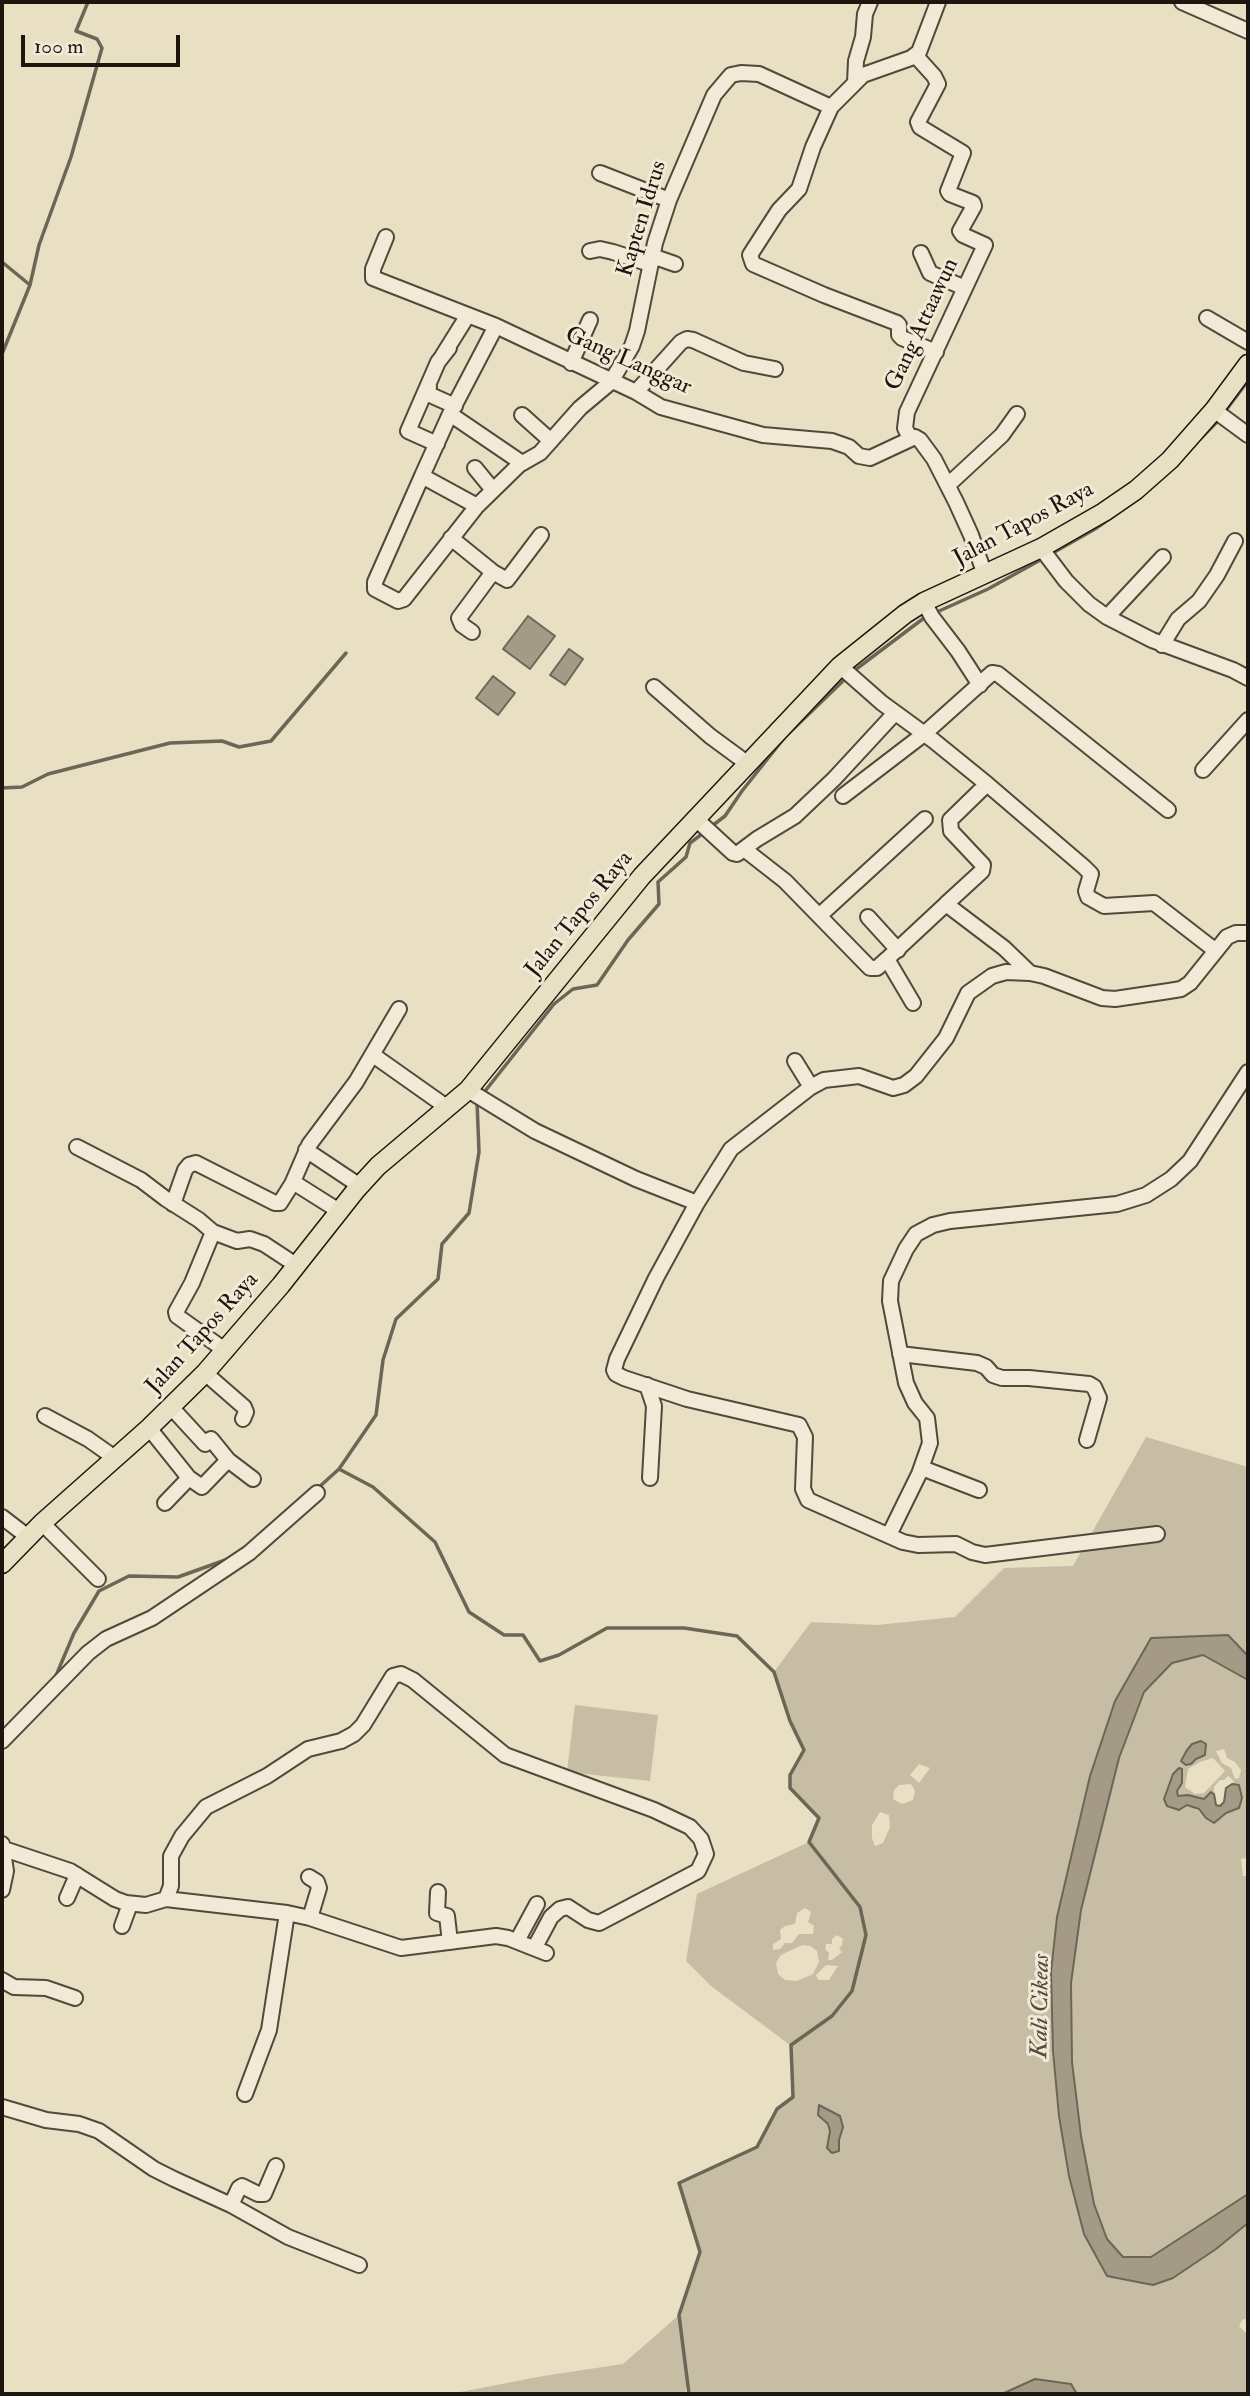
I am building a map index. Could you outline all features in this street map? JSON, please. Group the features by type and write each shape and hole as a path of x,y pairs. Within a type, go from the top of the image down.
{"main road":[{"name":"Jalan Tapos Raya","path":"2,1564 42,1523 149,1428 226,1351 378,1166 448,1108 479,1097 642,876 704,826 748,764 839,666 924,602 1045,552 1136,490 1220,414 1248,364"}],"street":[{"path":"855,83 856,61 870,2"},
{"path":"935,2 919,52 863,75 831,107 813,147 799,189 779,210 750,255 753,264 899,324 899,335 902,338 936,352"},
{"path":"1182,2 1248,31"},
{"name":"Gang Attaawun","path":"910,438 905,429 907,412 985,245 960,231 974,206 973,203 948,191 963,153 920,127 918,122 938,84 915,55"},
{"name":"Kapten Idrus","path":"422,476 375,582 375,589 395,600 401,601 477,506 522,463 540,453 580,408 611,382 628,354 637,331 651,260 669,200 714,94 731,75 759,74 831,107"},
{"path":"600,173 669,200"},
{"name":"Gang Langgar","path":"386,237 373,269 373,278 496,326 636,392 661,407 764,435 832,441 849,447 859,456 870,458 910,438"},
{"path":"590,251 600,249 675,264"},
{"path":"921,253 930,273 965,288"},
{"path":"468,315 438,364 426,393 453,410 522,463"},
{"path":"1207,318 1248,342"},
{"path":"570,363 590,320"},
{"path":"477,506 422,476 496,326"},
{"path":"636,392 681,342 687,339 744,363 775,369"},
{"path":"437,444 408,431 438,362 449,348"},
{"path":"948,485 1002,435 1017,414"},
{"path":"1220,414 1248,435"},
{"path":"522,415 551,441"},
{"path":"910,438 920,440 934,459 971,535 985,575"},
{"path":"475,468 493,490"},
{"path":"451,538 492,572 509,579 541,535"},
{"path":"1162,645 1178,620 1199,601 1235,541"},
{"path":"1045,552 1089,604 1107,617 1162,645 1248,678"},
{"path":"1107,617 1163,557"},
{"path":"472,632 462,625 459,618 492,572"},
{"path":"924,602 932,618 980,685"},
{"path":"839,666 987,784 1091,874 1086,891 1088,897 1104,905 1154,903 1216,951"},
{"path":"843,796 924,734 992,673 998,674 1168,810"},
{"path":"654,687 710,736 748,764"},
{"path":"704,826 735,854 744,849 795,816 834,779 895,713"},
{"path":"1203,770 1248,720"},
{"path":"744,849 785,881 870,968 877,968 982,870 983,865 951,831 950,820 987,784"},
{"path":"819,916 925,819"},
{"path":"946,904 1004,948 1030,973"},
{"path":"868,917 893,954 913,1003"},
{"path":"1157,1534 995,1555 972,1552 956,1544 918,1545 903,1542 806,1497 803,1489 805,1437 799,1425 687,1399 616,1374 615,1366 656,1278 724,1156 811,1087 824,1080 859,1076 886,1087 904,1085 916,1076 946,1038 968,993 996,974 1013,971 1045,976 1091,996 1115,999 1181,989 1190,983 1231,935 1248,933"},
{"path":"173,1204 185,1170 196,1163 275,1203 280,1203 293,1182 306,1150 373,1055 399,1009"},
{"path":"373,1055 448,1108"},
{"path":"795,1061 811,1087"},
{"path":"889,1535 922,1468 930,1443 928,1423 910,1395 890,1301 891,1281 916,1234 933,1225 950,1221 1117,1204 1146,1195 1171,1179 1190,1161 1248,1072"},
{"path":"479,1097 535,1131 636,1179 697,1203"},
{"path":"77,1147 141,1180 213,1232 237,1241 250,1239 264,1244 296,1265"},
{"path":"306,1150 360,1186"},
{"path":"293,1182 339,1211"},
{"path":"213,1232 192,1283 178,1304 177,1316 226,1351"},
{"path":"900,1354 977,1363 1002,1378 1089,1384 1094,1387 1099,1398 1087,1440"},
{"path":"205,1373 244,1407 246,1412 243,1419"},
{"path":"647,1385 654,1406 650,1478"},
{"path":"171,1407 205,1444 211,1439 228,1460 253,1479"},
{"path":"45,1416 88,1439 115,1458"},
{"path":"149,1428 189,1478 202,1487 228,1460"},
{"path":"922,1468 979,1490"},
{"path":"165,1503 189,1478"},
{"path":"2,1741 88,1653 106,1639 152,1618 249,1553 317,1493"},
{"path":"2,1517 28,1536"},
{"path":"42,1523 98,1579"},
{"path":"2,1890 6,1871 3,1846 64,1868 115,1899 130,1904 146,1905 166,1899 287,1913 401,1948 496,1936 541,1950 551,1917 560,1909 568,1907 588,1920 599,1923 698,1871 706,1854 701,1839 690,1827 654,1810 505,1755 413,1680 401,1674 393,1676 363,1725 354,1734 341,1741 307,1749 267,1776 206,1807 182,1836 171,1856 171,1886 166,1899"},
{"path":"67,1898 76,1875"},
{"path":"309,1877 317,1882 319,1888 310,1918"},
{"path":"438,1892 437,1913 447,1916 450,1942"},
{"path":"122,1926 130,1904"},
{"path":"517,1941 537,1904"},
{"path":"246,2094 269,2030 287,1913"},
{"path":"2,1980 14,1986 46,1988 75,1998"},
{"path":"2,2107 99,2131 154,2169 231,2204 288,2237 359,2265"},
{"path":"231,2204 242,2186 264,2194 276,2166"}],"shaded area":[{"path":"528,616 555,636 530,669 503,649"},
{"path":"569,649 583,659 565,685 550,675"},
{"path":"493,676 515,693 498,715 476,698"},
{"path":"1146,1437 1248,1467 1248,1656 1228,1635 1151,1639 1057,1917 1051,1972 1053,2051 1059,2116 1069,2176 1084,2234 1107,2276 1216,2249 1248,2223 1248,2318 1242,2320 1239,2326 1248,2335 1248,2394 1077,2394 1071,2384 1036,2379 1002,2394 689,2394 688,2378 685,2394 450,2394 623,2364 679,2315 700,2252 679,2183 757,2147 777,2109 793,2097 790,2045 711,1986 686,1961 697,1894 809,1842 819,1818 790,1788 790,1775 804,1750 790,1721 774,1672 811,1622 877,1625 955,1617 1004,1568 1073,1566","holes":["919,1764 930,1768 919,1783 910,1775","911,1784 915,1791 913,1800 902,1804 893,1799 894,1790 899,1785","880,1812 889,1815 890,1827 883,1843 875,1846 872,1825","805,1908 811,1912 808,1922 814,1926 813,1934 799,1934 792,1943 785,1943 780,1949 773,1950 773,1944 781,1939 780,1930 795,1924 797,1913","837,1935 843,1939 839,1949 842,1952 828,1960 826,1944 832,1944 832,1939","802,1945 817,1951 819,1962 813,1974 797,1981 785,1980 778,1974 776,1963 781,1955","826,1965 838,1966 829,1980 818,1980 816,1975"]},
{"path":"1228,1635 1248,1656 1248,1680 1203,1655 1172,1663 1144,1692 1119,1758 1081,1910 1071,1983 1072,2062 1081,2136 1094,2204 1107,2239 1123,2257 1151,2257 1248,2194 1248,2223 1173,2278 1153,2285 1107,2276 1084,2234 1069,2176 1059,2116 1053,2051 1051,1972 1057,1917 1090,1776 1115,1701 1151,1638"},
{"path":"1203,1655 1248,1680 1248,1858 1241,1859 1243,1876 1248,1876 1248,2194 1151,2257 1123,2257 1107,2239 1094,2204 1081,2136 1072,2062 1071,1983 1081,1910 1119,1758 1144,1692 1172,1663","holes":["1224,1749 1227,1758 1235,1762 1241,1770 1239,1778 1235,1779 1231,1768 1222,1763 1216,1751","1213,1758 1225,1771 1204,1793 1195,1794 1185,1787 1188,1769","1181,1773 1182,1783 1177,1791 1178,1796 1188,1795 1204,1799 1211,1792 1214,1794 1214,1787 1228,1776 1234,1781 1232,1784 1239,1785 1239,1808 1226,1813 1203,1813 1187,1805 1164,1799"]},
{"path":"575,1705 658,1715 650,1781 567,1772"},
{"path":"1201,1741 1206,1744 1205,1755 1186,1765 1181,1761 1187,1750 1192,1744"},
{"path":"1179,1768 1182,1769 1182,1783 1177,1791 1178,1796 1188,1795 1204,1799 1211,1792 1216,1805 1220,1806 1224,1802 1226,1788 1232,1784 1239,1785 1242,1798 1239,1808 1226,1813 1214,1823 1199,1809 1187,1805 1179,1810 1167,1806 1164,1799 1173,1774"},
{"path":"819,2105 840,2116 843,2127 839,2151 832,2153 827,2148 830,2131 828,2124 818,2115"},
{"path":"1035,2379 1071,2384 1077,2394 1002,2394"}],"waterway":[{"path":"2,354 30,285 39,245 71,157 102,48 97,39 76,31 88,2"},
{"path":"2,262 30,285"},
{"path":"1223,414 1248,381"},
{"path":"1200,439 1219,420"},
{"path":"1051,554 1095,529 1142,496"},
{"path":"937,612 988,589 1044,558"},
{"path":"855,670 924,618"},
{"path":"2,788 22,787 48,774 170,743 222,741 239,747 271,741 346,653"},
{"path":"712,826 725,816 785,737 845,679"},
{"path":"482,1095 554,1004 573,989 597,985 628,940 659,904 658,882 686,857 690,843 706,831"},
{"path":"318,1488 339,1469 376,1415 383,1360 396,1319 438,1279 442,1244 469,1213 479,1152 477,1101"},
{"path":"339,1469 373,1487 435,1542 469,1612 504,1635 523,1635 540,1661 559,1655 607,1628 684,1628 737,1636 774,1672 790,1721 804,1750 790,1775 790,1788 819,1818 809,1842 860,1907 866,1935 852,1991 832,2016 791,2045 793,2097 777,2109 757,2147 679,2183 700,2252 679,2315 689,2394"},
{"path":"55,1678 74,1633 99,1591 129,1576 178,1577 231,1558"}],"water label":[{"name":"Kali Cikeas","path":"1042,2006"}]}
